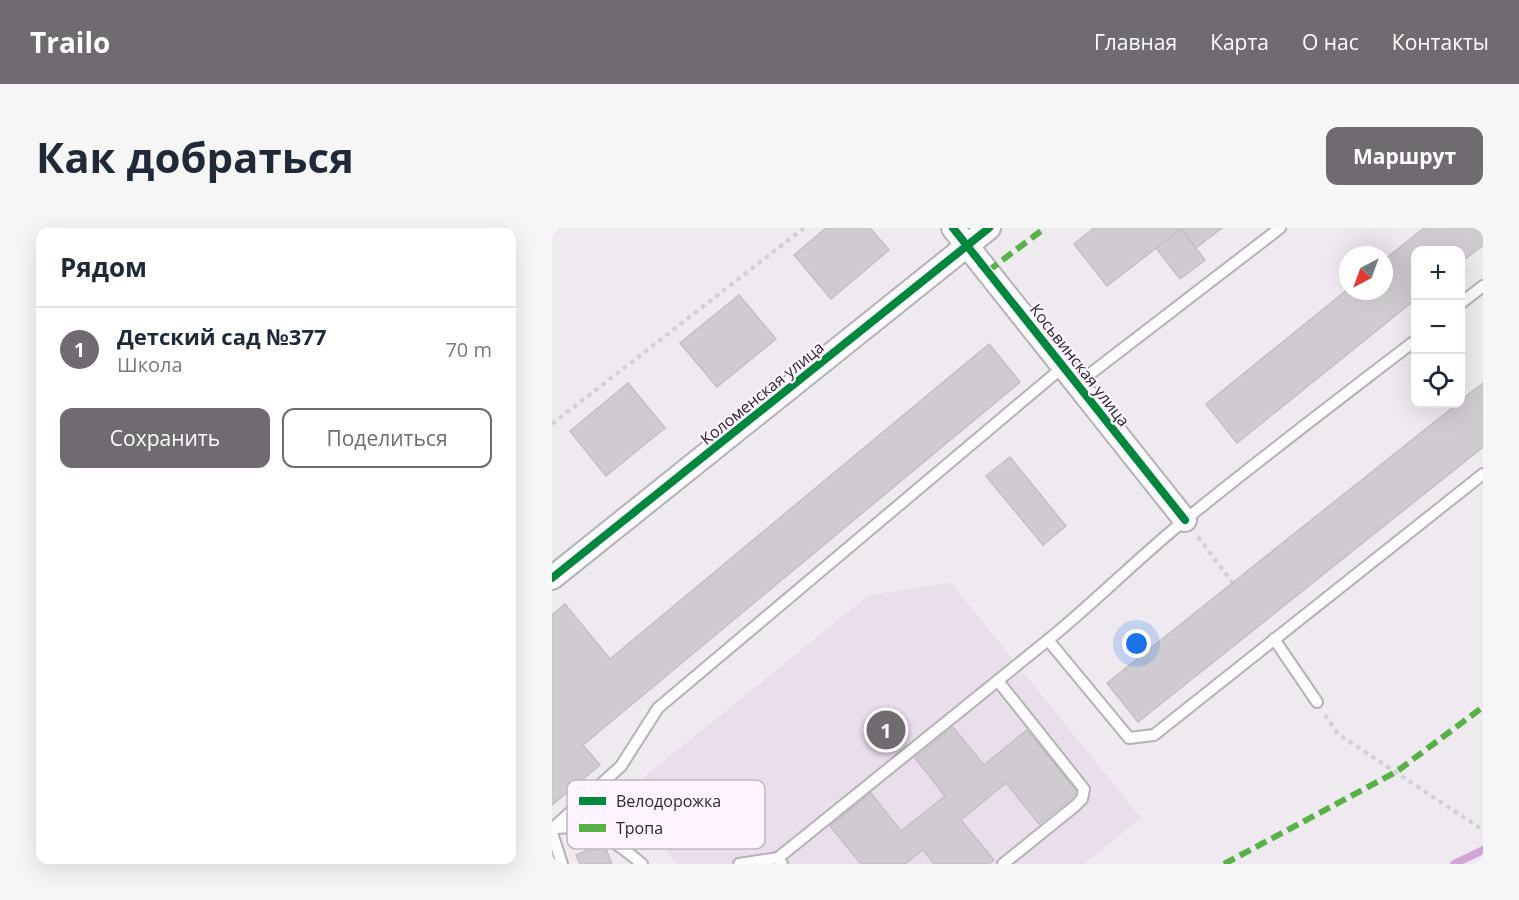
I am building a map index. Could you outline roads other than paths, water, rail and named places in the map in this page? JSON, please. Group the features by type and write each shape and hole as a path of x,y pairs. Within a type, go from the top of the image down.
{"street":[{"name":"Коломенская улица","path":"552,578 960,237 989,228"},
{"name":"Косьвинская улица","path":"960,237 1185,520"}],"lane":[{"path":"606,780 621,766 658,708 1070,375 1280,228"},
{"path":"1465,301 1483,286"},
{"path":"739,864 780,861 1084,611 1117,578 1185,520 1411,343"},
{"path":"1048,640 1129,738 1154,735 1483,474"},
{"path":"1274,639 1317,702"},
{"path":"998,681 1084,789 1082,799 1075,806 1004,864"},
{"path":"552,830 567,816"},
{"path":"552,830 567,826"},
{"path":"552,830 562,864"},
{"path":"624,849 642,864"}],"waterway":[{"path":"1454,864 1483,850"}],"place":[{"name":"Детский сад №377","path":"886,730"}]}
